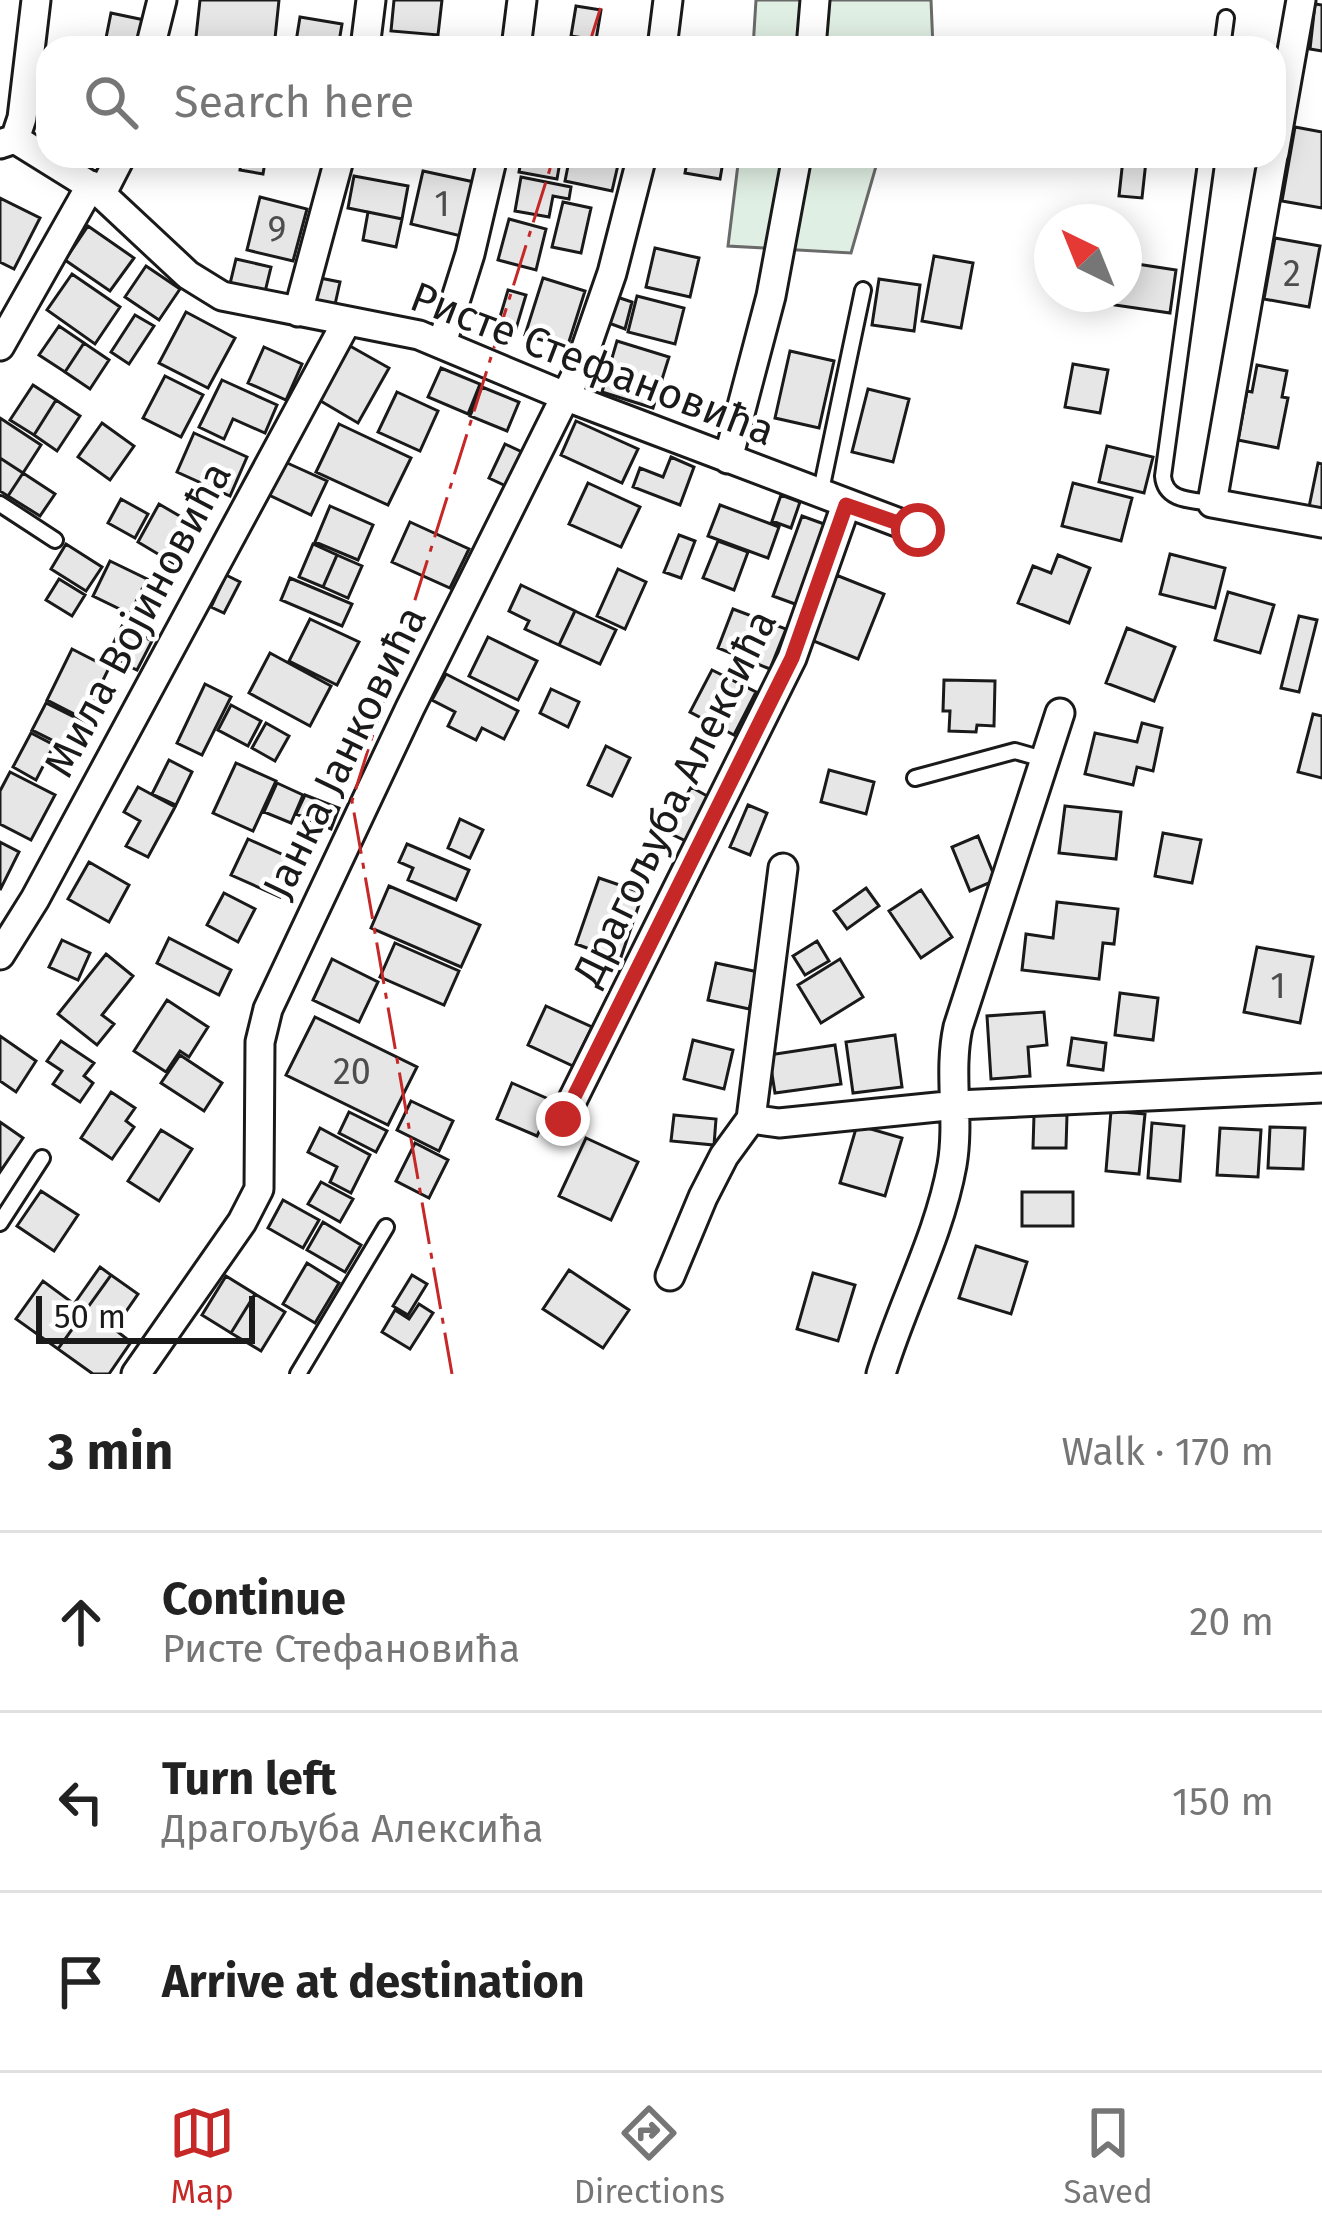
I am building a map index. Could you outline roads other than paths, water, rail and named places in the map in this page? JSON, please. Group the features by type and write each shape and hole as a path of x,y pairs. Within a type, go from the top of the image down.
{"street":[{"path":"7,142 22,118 36,0"},
{"path":"153,36 161,0"},
{"path":"366,36 371,0"},
{"path":"518,36 522,0"},
{"path":"664,36 668,0"},
{"path":"812,36 815,0"},
{"path":"1286,86 1301,0"},
{"name":"Ристе Стефановића","path":"7,142 36,157"},
{"name":"Ристе Стефановића","path":"56,168 96,189 209,291 236,301 399,330 442,343 567,397 918,530"},
{"path":"0,346 112,168"},
{"path":"298,312 337,168"},
{"path":"442,343 490,168"},
{"name":"Јанка Јанковића","path":"136,1374 242,1222 259,1189 258,1079 268,1010 410,708 567,397 600,314 639,168"},
{"path":"728,459 771,296 794,168"},
{"path":"1272,168 1212,503 1322,523"},
{"name":"Мила Војиновића","path":"0,955 35,899 347,321"},
{"name":"Драгољуба Алексића","path":"563,1119 792,658 833,500"},
{"path":"880,1374 947,1190 957,1105 952,1067 958,1028 1060,713"},
{"path":"670,1276 724,1156 751,1119 783,868"},
{"path":"751,1119 778,1124 957,1105 1322,1088"}],"lane":[{"path":"1224,36 1226,18"},
{"path":"1205,168 1162,476 1171,494 1212,503"},
{"path":"833,500 863,290"},
{"path":"0,505 56,540"},
{"path":"915,778 1016,751 1043,759"},
{"path":"0,1222 43,1159"},
{"path":"298,1374 386,1227"}]}
